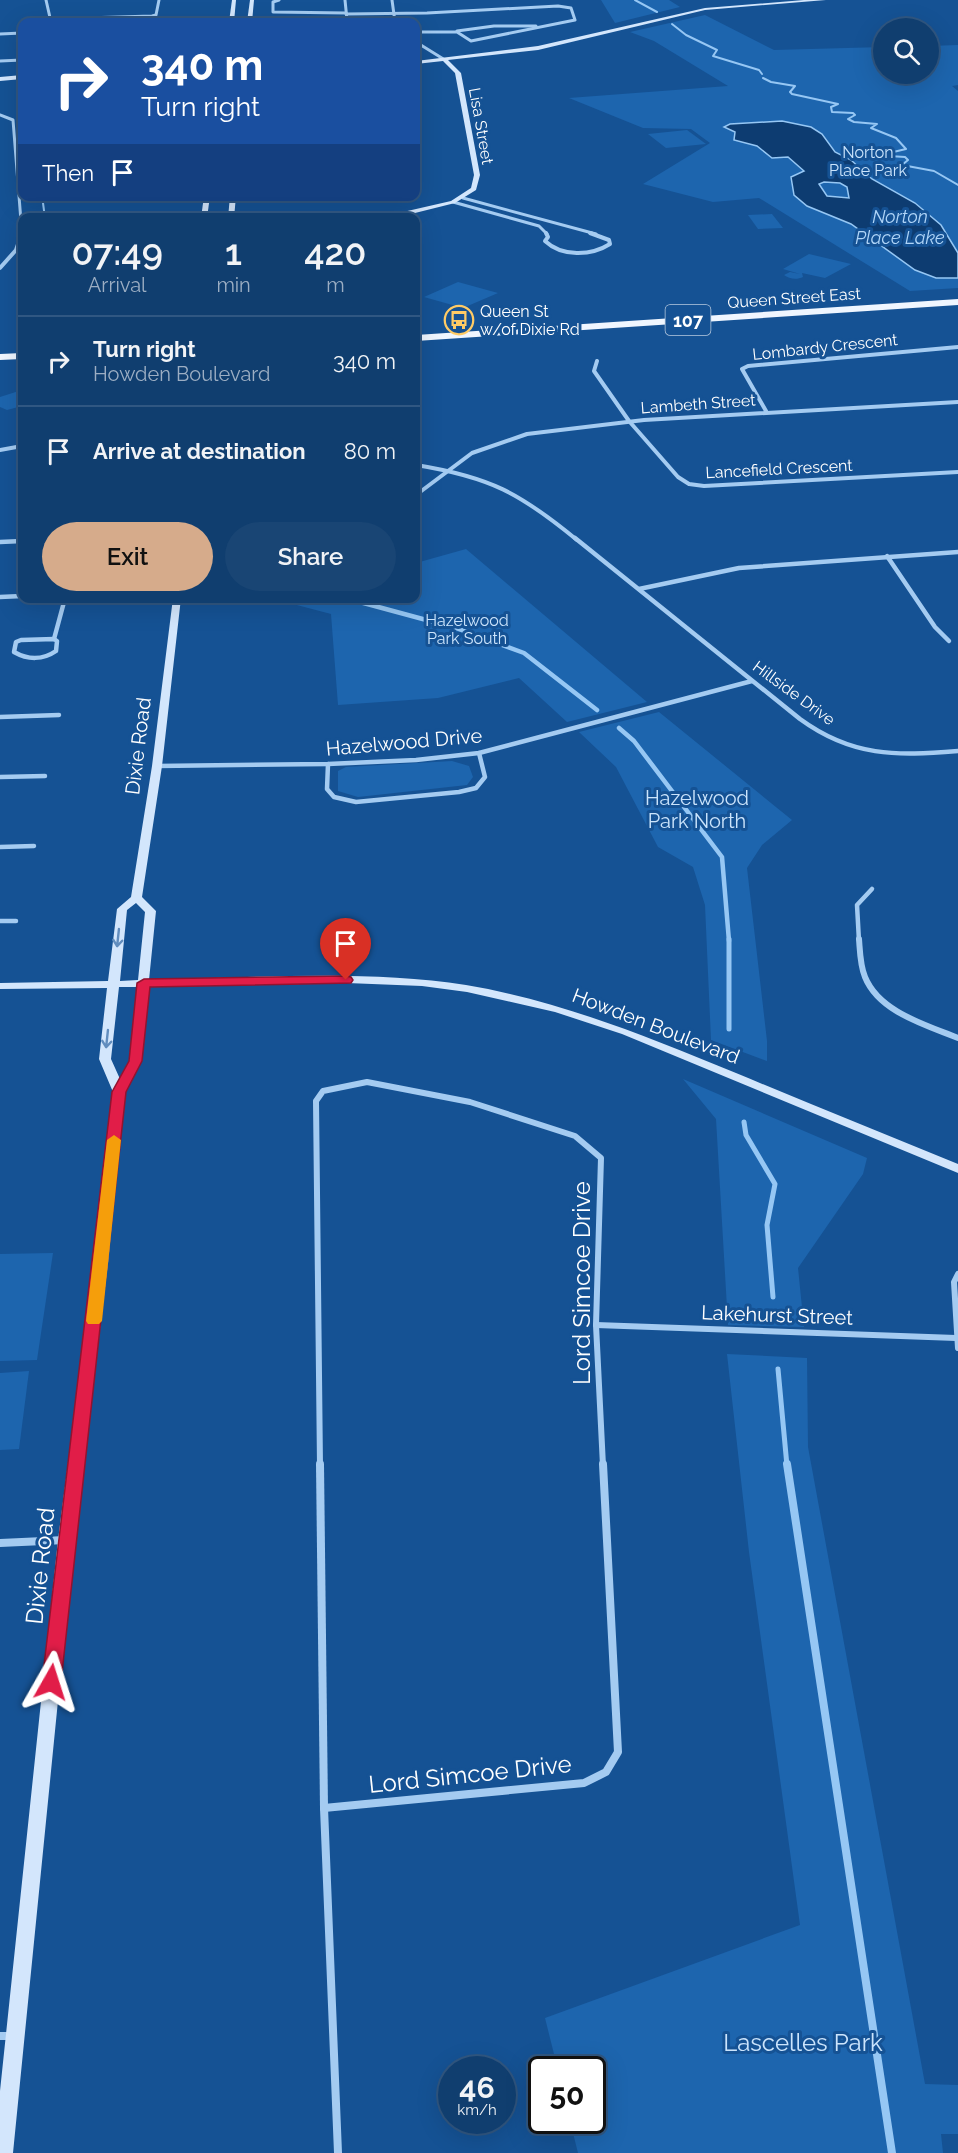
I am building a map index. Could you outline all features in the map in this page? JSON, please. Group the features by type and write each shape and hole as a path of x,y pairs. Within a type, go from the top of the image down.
{"main road":[{"name":"Queen Street East","path":"420,330 958,295"},
{"name":"Queen Street East","path":"420,338 958,303"},
{"path":"755,316 714,317 708,315 792,309 798,305"},
{"path":"0,357 18,356"},
{"path":"0,365 18,363"}],"street":[{"path":"46,0 50,18"},
{"path":"112,18 156,15 159,0"},
{"path":"232,18 234,0"},
{"path":"250,18 252,0"},
{"path":"279,0 273,2 273,12 393,13 558,6 571,8 575,20 471,41"},
{"path":"345,0 347,18"},
{"path":"392,0 394,18"},
{"path":"420,64 530,52 538,48 705,9 824,0"},
{"path":"438,4 438,12"},
{"path":"420,32 456,32 494,26 549,26"},
{"path":"456,32 476,47"},
{"path":"0,34 18,33"},
{"path":"420,45 447,62"},
{"path":"0,61 18,60"},
{"name":"Lisa Street","path":"447,62 458,73 477,175 474,189 463,198"},
{"path":"0,79 18,78"},
{"path":"0,114 13,120 20,213"},
{"path":"407,213 463,198 603,236 609,240 610,244 593,252 561,250 549,246 545,241 548,237 546,232 539,226 453,202"},
{"path":"523,221 533,217"},
{"path":"0,268 18,246"},
{"name":"Lombardy Crescent","path":"766,411 742,369 748,366 958,347"},
{"name":"Lancefield Crescent","path":"597,361 594,370 629,421 678,477 689,484 704,486 958,472"},
{"name":"Lambeth Street","path":"420,492 472,453 507,439 547,431 629,421 766,411 958,402"},
{"path":"0,450 18,447"},
{"name":"Hillside Drive","path":"420,466 450,470 513,492 543,513 752,681 819,731 841,743 869,751 903,755 958,751"},
{"path":"0,542 18,541"},
{"path":"639,589 739,568 958,552"},
{"path":"887,556 935,627 949,641"},
{"path":"1,597 18,596"},
{"path":"54,639 21,640 16,642 14,652 21,657 51,655 56,651 57,641 54,639 64,603"},
{"name":"Dixie Road","path":"119,1092 105,1059 113,984 122,909 136,898 157,766 176,603"},
{"name":"Hazelwood Drive","path":"157,766 328,764 416,760 479,753 752,681"},
{"path":"0,717 59,715"},
{"path":"328,764 327,789 334,797 356,802 459,792 476,788 485,777 479,753"},
{"path":"0,777 45,776"},
{"path":"0,847 34,846"},
{"path":"872,889 857,905 864,976 874,992 899,1012 958,1038"},
{"name":"Dixie Road","path":"3,2153 7,2036 101,1263 119,1092 135,1061 152,911 136,898"},
{"path":"0,921 16,921"},
{"name":"Howden Boulevard","path":"0,986 382,981 467,989 569,1013 626,1032 958,1170"},
{"name":"Lord Simcoe Drive","path":"324,1808 584,1783 606,1772 618,1752 596,1325 602,1158 575,1136 470,1101 367,1082 323,1091 316,1101 324,1808 338,2153"},
{"path":"958,1274 954,1282 958,1348"},
{"name":"Lakehurst Street","path":"596,1325 956,1338"},
{"path":"0,1543 66,1540"}],"green space":[{"path":"601,0 669,0 680,7 615,23"},
{"name":"Norton Place Park","path":"705,15 774,50 873,47 873,84 939,84 939,46 958,45 958,85 952,86 958,91 958,288 910,291 759,198 713,202 643,184 710,143 691,129 643,128 569,98 728,86 654,41 630,32"},
{"path":"687,130 706,144 666,148 648,134"},
{"path":"772,214 783,228 758,229 748,215"},
{"path":"809,254 851,264 825,278 802,273 803,277 798,279 784,275 790,272 800,274 783,269"},
{"path":"458,282 498,293 463,308 424,297"},
{"path":"18,391 18,407 7,410 0,407 0,397"},
{"name":"Hazelwood Park South","path":"466,549 647,702 567,722 519,678 438,698 338,705 331,614 289,603 420,603 420,562"},
{"name":"Hazelwood Park North","path":"659,712 792,820 762,845 747,868 767,1041 767,1061 711,1040 705,905 693,867 658,847 616,767 579,732"},
{"path":"452,761 469,766 473,777 467,785 358,797 338,791 338,771 346,767"},
{"path":"683,1079 867,1158 863,1174 798,1268 804,1327 728,1325 716,1119"},
{"path":"53,1253 37,1360 0,1361 0,1254"},
{"name":"Lascelles Park","path":"727,1354 807,1358 808,1447 925,2084 958,2085 958,2134 941,2134 943,2153 578,2153 573,2134 606,2134 606,2056 554,2056 545,2018 800,1925 749,1552"},
{"path":"29,1371 19,1449 0,1450 0,1373"}],"water":[{"name":"Norton Place Lake","path":"782,121 811,127 822,134 835,152 851,160 872,179 915,203 941,225 958,253 958,278 936,278 915,270 851,224 807,206 794,195 791,177 804,171 788,157 772,158 757,146 734,140 735,132 724,127 730,124","holes":["840,183 847,187 849,198 827,196 819,184"]}],"waterway":[{"path":"635,0 657,12"},
{"path":"672,24 686,35 717,50 713,56 759,70 762,74"},
{"path":"763,78 771,82 795,86 790,92 792,94 838,104 831,107 832,112 853,113 855,115 848,119 854,122 877,124 871,128 896,138 906,149 889,153 889,156 905,157 908,160 902,165 934,171 958,185"},
{"path":"43,203 44,213"},
{"path":"364,603 456,628 524,653 597,710"},
{"path":"619,728 634,741 722,857 729,941"},
{"path":"729,941 729,1029"},
{"path":"744,1122 746,1135 775,1184 767,1225 773,1297"},
{"path":"778,1369 787,1466"},
{"path":"787,1464 892,2153"}],"slow traffic":[{"path":"94,1321 114,1140"}],"place":[{"name":"Queen St w/of Dixie Rd","path":"459,320"}],"route":[{"path":"51,1682 119,1092 135,1061 144,983 346,980"}]}
